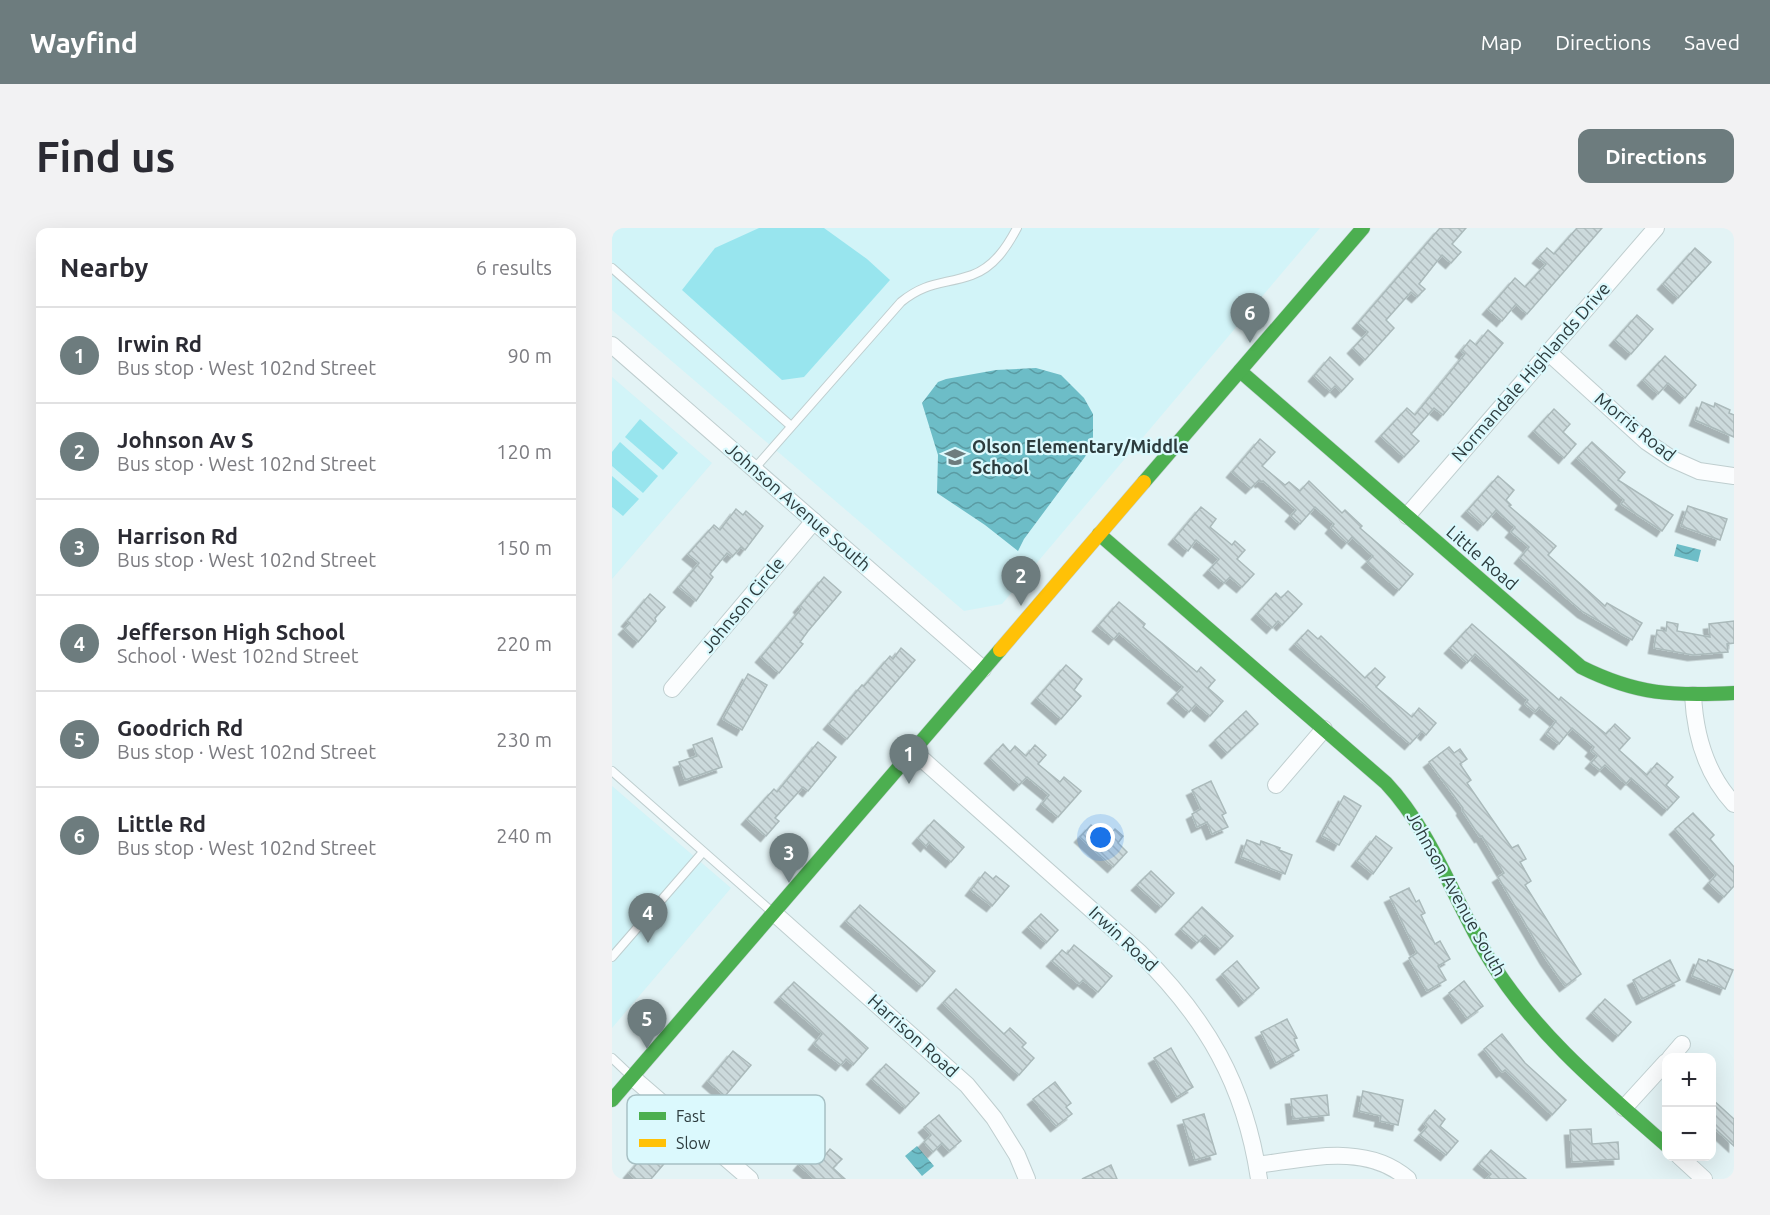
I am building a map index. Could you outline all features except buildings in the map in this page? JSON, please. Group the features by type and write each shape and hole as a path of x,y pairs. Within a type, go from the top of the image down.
{"street":[{"path":"612,1100 1362,228"},
{"name":"Normandale Highlands Drive","path":"1407,516 1656,228"},
{"name":"Johnson Avenue South","path":"612,345 983,669"},
{"name":"Morris Road","path":"1548,352 1647,442 1671,459 1699,471 1734,476"},
{"name":"Little Road","path":"1240,371 1581,667 1607,681 1635,690 1664,695 1734,693"},
{"name":"Johnson Circle","path":"672,688 814,521"},
{"name":"Johnson Avenue South","path":"1099,534 1386,783 1403,801 1417,822 1490,960 1521,1002 1555,1042 1662,1141"},
{"path":"1693,695 1694,715 1709,768 1723,792 1734,804"},
{"path":"1276,784 1324,729"},
{"name":"Irwin Road","path":"913,751 1139,952 1168,981 1194,1014 1217,1049 1234,1086 1247,1125 1258,1172"},
{"name":"Harrison Road","path":"774,913 967,1085 994,1118 1017,1155 1027,1179"},
{"path":"1675,1053 1683,1044"},
{"path":"1624,1108 1662,1066"},
{"path":"632,1077 653,1095"},
{"path":"1258,1172 1347,1155 1385,1164 1408,1179"},
{"path":"1684,1161 1704,1179"},
{"path":"733,1164 750,1179"}],"lane":[{"path":"755,468 901,302 920,288 972,275 986,267 999,256 1017,228"},
{"path":"612,268 791,426"},
{"path":"612,771 774,913"},
{"path":"612,957 703,852"},
{"path":"612,1058 632,1077"}],"shaded area":[{"name":"Olson Elementary/Middle School","path":"612,228 1320,228 1002,604 964,611 612,310"},
{"path":"759,228 824,228 867,259 890,280 804,377 782,380 682,290 715,248"},
{"path":"612,377 712,463 612,579"},
{"path":"640,419 678,453 663,470 625,437"},
{"path":"620,442 658,476 643,493 612,466 612,452"},
{"path":"612,476 639,499 623,516 612,507"},
{"path":"612,786 731,888 612,1028"}],"water":[{"path":"1036,368 1061,375 1084,398 1093,414 1093,446 1024,539 1018,551 985,525 937,493 938,455 922,403 938,382 946,379 996,370"},
{"path":"1677,544 1701,550 1698,562 1674,556"},
{"path":"917,1146 934,1166 922,1176 905,1156"}],"traffic: fast":[{"path":"1144,482 1363,228"},
{"path":"1240,371 1581,667 1620,683 1656,692 1734,693"},
{"path":"1099,534 1386,783 1417,824 1477,938 1527,1012 1571,1059 1662,1142"},
{"path":"612,1100 1000,650"}],"traffic: slow":[{"path":"1000,650 1144,482"}],"place":[{"name":"Little Rd","path":"1250,343"},
{"name":"Olson Elementary/Middle School","path":"955,457"},
{"name":"Johnson Av S","path":"1021,606"},
{"name":"Irwin Rd","path":"909,784"},
{"name":"Harrison Rd","path":"789,883"},
{"name":"Jefferson High School","path":"648,943"},
{"name":"Goodrich Rd","path":"647,1049"}]}
